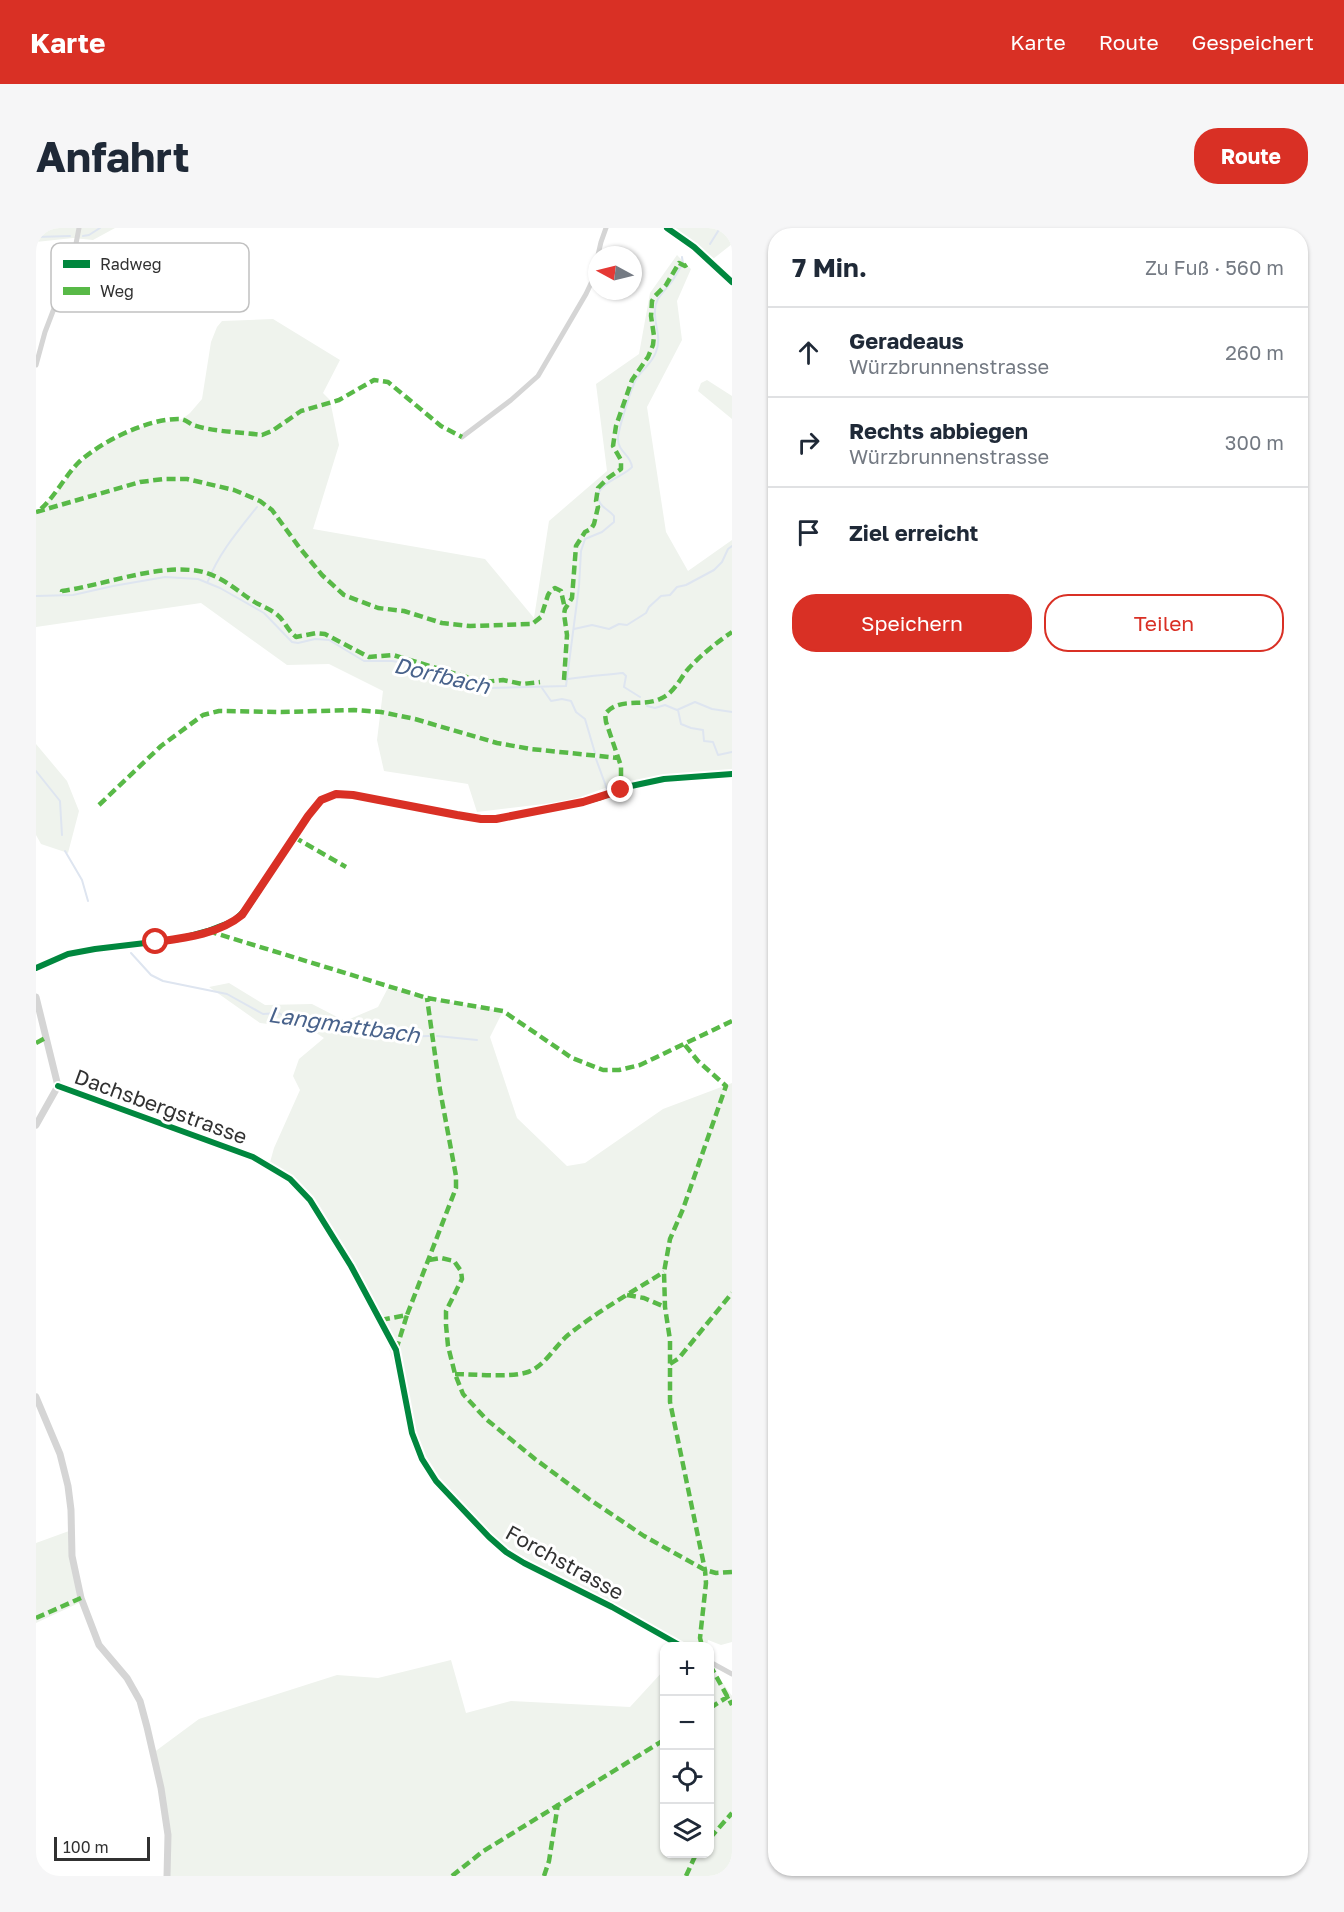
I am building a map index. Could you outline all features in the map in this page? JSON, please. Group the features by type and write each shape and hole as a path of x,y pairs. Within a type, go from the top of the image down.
{"main road":[{"path":"667,228 694,247 732,282"}],"street":[{"path":"76,243 79,228"},
{"path":"600,246 606,228"},
{"path":"462,437 511,400 538,376 588,290"},
{"path":"36,365 52,312"},
{"path":"36,968 68,954 179,939 208,932 234,921 248,907 308,816 321,800 336,794 353,795 481,819 496,819 592,800 631,786 664,779 732,774"},
{"path":"36,997 58,1086 36,1125"},
{"name":"Dachsbergstrasse","path":"58,1086 253,1157 290,1179 310,1200"},
{"name":"Forchstrasse","path":"310,1200 351,1266 396,1350 412,1433 422,1459 436,1481 506,1552 612,1607 672,1642"},
{"path":"36,1397 60,1454 68,1486 72,1556 81,1598 99,1645 127,1678 140,1701 163,1800 168,1835 167,1876"},
{"path":"714,1664 732,1674"}],"shaded area":[{"path":"36,228 115,228 93,240 73,238 36,242"},
{"path":"674,228 732,228 732,244 713,259"},
{"path":"677,255 691,269 677,301 682,340 647,407 666,532 688,571 732,540 732,772 687,774 619,783 569,801 477,812 468,784 384,771 377,740 383,691 329,664 287,665 201,603 36,627 36,512 56,493 78,464 104,444 139,427 182,419 190,413 202,399 211,342 222,321 273,319 340,360 323,393 330,400 339,445 313,529 485,559 534,618 549,521 607,471 596,384 639,354 650,293"},
{"path":"707,380 732,396 732,419 698,391 701,383"},
{"path":"36,744 67,781 79,811 68,853 41,844 36,835"},
{"path":"229,983 265,1005 312,1004 345,1021 378,1007 389,986 427,998 503,1011 490,1037 517,1118 567,1166 585,1163 663,1109 732,1083 732,1642 721,1645 708,1640 708,1642 673,1642 489,1537 436,1481 422,1459 383,1328 351,1266 310,1200 269,1166 274,1148 300,1090 293,1076 299,1059 324,1038 310,1029 260,1023 209,987"},
{"path":"69,1531 81,1602 36,1623 36,1543"},
{"path":"451,1660 466,1713 511,1701 630,1707 660,1674 660,1858 714,1858 714,1671 732,1696 732,1876 170,1876 169,1826 153,1753 199,1719 337,1675 378,1678"}],"waterway":[{"path":"36,233 40,228"},
{"path":"83,236 100,228"},
{"path":"710,244 720,228"},
{"path":"36,237 70,236"},
{"name":"Dorfbach","path":"36,596 73,595 165,577 198,579 220,588 264,613 292,642 329,640 364,661 405,663 488,688 566,686 579,586 581,551 585,539 602,532 614,522 614,516 601,505 598,497 604,486 632,467 619,443 620,427 635,382 656,352 658,341 656,303 683,264 682,257"},
{"path":"208,581 223,552 257,507"},
{"path":"574,629 592,625 609,629 619,624 627,625 646,613 661,596 670,595 677,587 686,585 714,570 732,546"},
{"path":"568,679 623,673 626,676 624,687 640,697"},
{"path":"542,688 551,701 562,699 571,701 576,712 585,719 595,753"},
{"path":"647,706 655,708 665,705 677,710 695,702 712,709 732,712"},
{"path":"678,710 681,724 703,730 704,741 713,742 718,755 732,752"},
{"path":"596,759 607,789"},
{"name":"Langmattbach","path":"36,771 60,801 62,835"},
{"name":"Langmattbach","path":"65,851 82,880 88,901"},
{"name":"Langmattbach","path":"131,953 151,975 163,981 227,994 263,1014 279,1013 292,1021 321,1017 341,1027 373,1029 401,1037 429,1036"},
{"name":"Langmattbach","path":"437,1036 477,1040"}],"marked path":[{"path":"564,680 567,635 564,614 572,598 576,546 585,532 594,524 598,507 596,501 598,488 621,469 621,460 613,446 616,426 632,380 648,357 653,345 652,301 666,285 679,263 685,266 688,264"},
{"path":"41,509 79,462 100,446 126,432 154,422 180,419 210,429 262,435 272,431 301,411 339,400 374,380 388,382 441,426 462,437"},
{"path":"36,512 140,482 187,479 234,490 260,501 272,510 322,575 344,595 378,608 404,611 442,623 470,626 532,624 541,617 548,595 555,588 561,591 565,609"},
{"path":"62,592 152,572 170,570 203,572 221,579 275,613 296,637 316,633 325,634 369,657 393,655 483,682 503,680 522,684 540,682"},
{"path":"621,790 621,766 605,714 618,705 655,701 667,695 694,663 732,632"},
{"path":"99,805 161,746 203,715 219,711 354,710 381,712 415,719 497,743 531,749 619,758"},
{"path":"294,837 346,867"},
{"path":"208,931 427,998 503,1011 572,1058 603,1070 619,1070 640,1065 732,1021"},
{"path":"381,1320 407,1315 456,1188 456,1176 440,1090 427,998"},
{"path":"36,1043 47,1037"},
{"path":"685,1045 698,1061 726,1086 683,1209 670,1239 664,1272 665,1307 670,1340 670,1402 705,1570 701,1642"},
{"path":"429,1260 441,1258 454,1261 461,1271 462,1279 446,1311 448,1346 463,1394 486,1419 589,1499 644,1536 705,1570 716,1573 732,1572"},
{"path":"455,1374 512,1375 528,1372 545,1361 579,1326 664,1272"},
{"path":"670,1364 679,1358 732,1293"},
{"path":"627,1295 644,1298 665,1307"},
{"path":"396,1350 407,1315"},
{"path":"36,1618 81,1598"},
{"path":"714,1672 732,1705"},
{"path":"714,1705 732,1694"},
{"path":"452,1876 482,1852 660,1742"},
{"path":"544,1876 549,1861 558,1804"},
{"path":"714,1833 732,1813"},
{"path":"686,1876 694,1858"}],"cycle path":[{"path":"667,228 694,247 732,282"},
{"path":"36,968 68,954 179,939 234,921 248,907 308,816 321,800 336,794 353,795 481,819 496,819 583,802 631,786 664,779 732,774"},
{"path":"58,1086 253,1157 290,1179 310,1200 351,1266 396,1350 412,1433 422,1459 436,1481 506,1552 674,1642"}],"route":[{"path":"156,942 208,932 226,926 242,915 308,816 321,800 336,794 353,795 481,819 496,819 583,802 621,790"}]}
